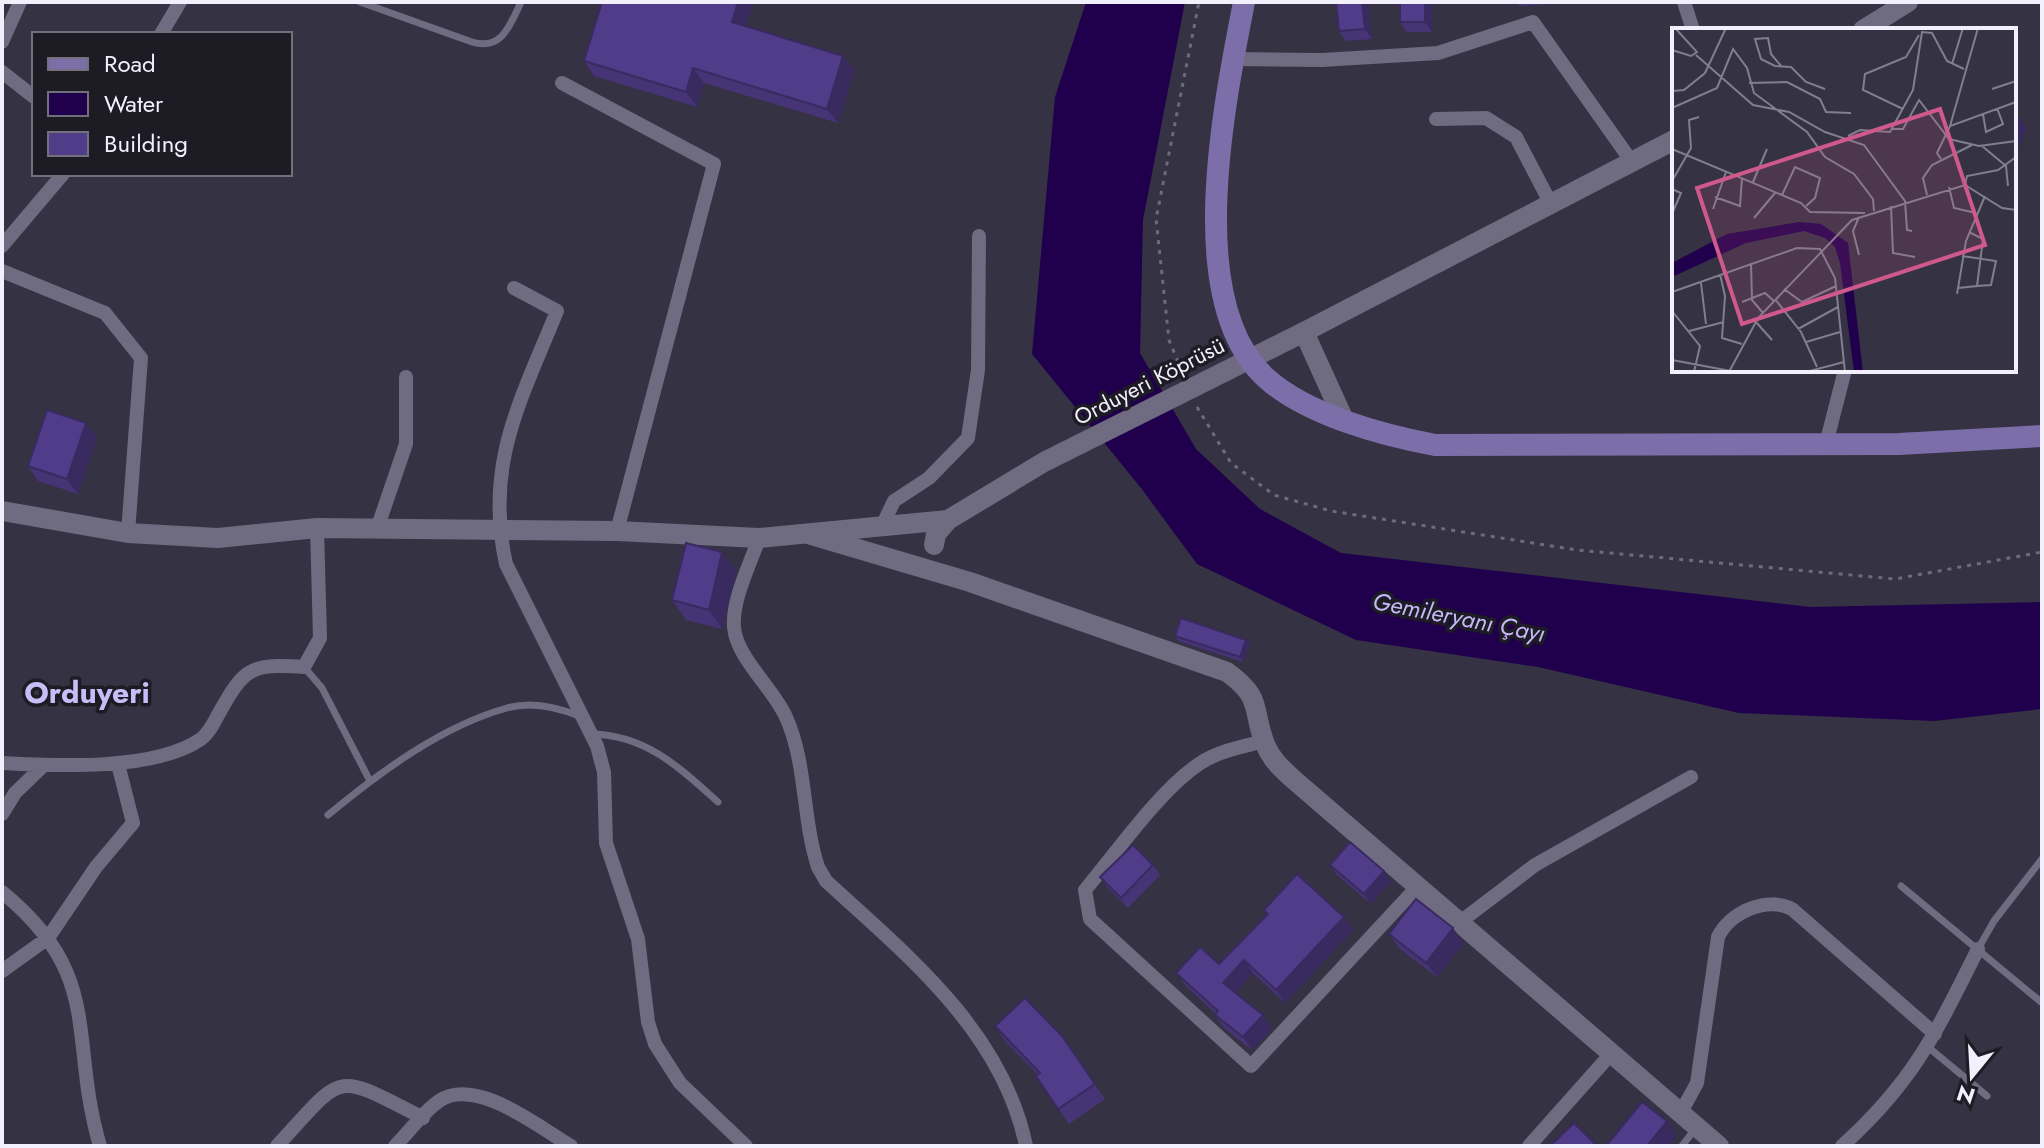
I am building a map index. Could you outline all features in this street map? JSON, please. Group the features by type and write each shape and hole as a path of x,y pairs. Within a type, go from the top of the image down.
{"main road":[{"path":"1244,2 1233,59 1217,196 1216,254 1224,297 1243,350 1265,377 1291,397 1394,438 1435,445 1826,444 2042,436"}],"street":[{"path":"2,42 20,2"},
{"path":"162,32 180,2"},
{"path":"1684,2 1692,28"},
{"path":"1866,28 1908,2"},
{"path":"1233,59 1322,60 1438,53 1533,22 1632,162"},
{"path":"2,72 32,95"},
{"path":"562,83 714,164 617,531"},
{"path":"1436,119 1486,118 1516,137 1551,204"},
{"name":"Orduyeri Köprüsü","path":"948,520 1044,462 1304,332 1672,141"},
{"path":"2,246 61,176"},
{"path":"883,524 894,501 929,478 968,438 978,370 979,236"},
{"path":"2,271 105,313 141,358 128,533"},
{"path":"514,288 557,311 512,422 497,483 498,531 506,564 585,718 604,772 606,843 638,939 648,1022 655,1044 680,1083 746,1146"},
{"path":"1304,332 1343,418"},
{"path":"1826,444 1844,372"},
{"path":"377,529 406,444 406,377"},
{"path":"2,511 128,533 218,538 317,528 617,531 759,538 948,520"},
{"path":"934,545 936,534 948,520"},
{"path":"907,522 929,536 938,559 948,571 970,582"},
{"path":"2,763 43,766 118,764 203,738 236,683 255,667 304,667 320,638 317,528"},
{"path":"811,535 970,582 1227,672 1245,685 1257,705 1264,741 1273,760 1610,1055 1719,1146"},
{"path":"759,538 734,614 734,629 745,657 779,703 794,738 818,867 826,881 923,971 978,1038 1014,1103 1026,1146"},
{"path":"1264,741 1217,754 1176,784 1085,890 1090,919 1251,1066 1418,886"},
{"path":"2,971 48,938 96,867 133,823 118,764"},
{"path":"2,814 15,793 43,766"},
{"path":"1460,922 1535,865 1691,777"},
{"path":"2,892 48,938 62,959 79,1002 90,1108 100,1146"},
{"path":"1688,1120 1697,1083 1718,937 1732,918 1765,904 1778,903 1792,909 1932,1041"},
{"path":"1842,1146 1894,1096 1932,1041 1978,949"},
{"path":"1529,1146 1610,1055"},
{"path":"277,1146 328,1091 342,1084 361,1086 423,1118"},
{"path":"395,1146 440,1100 476,1095 491,1099 571,1146"}],"lane":[{"path":"360,2 472,42 487,44 506,33 521,2"},
{"path":"304,667 322,688 370,781"},
{"path":"328,815 370,781 432,742 507,708 539,705 585,718"},
{"path":"592,734 619,736 645,744 718,802"},
{"path":"1978,949 1994,921 2042,859"},
{"path":"1901,886 2041,1002"},
{"path":"1932,1041 1987,1096"},
{"path":"1682,1146 1688,1120"}],"water":[{"name":"Gemileryanı Çayı","path":"1086,2 1185,2 1143,220 1140,353 1196,449 1260,509 1341,553 1810,607 2042,602 2042,709 1934,721 1739,713 1538,667 1356,640 1197,564 1141,488 1032,354 1055,97"}],"building":[{"path":"602,2 738,2 732,22 843,56 827,109 693,68 686,92 584,61"},
{"path":"1336,2 1362,2 1365,29 1339,31"},
{"path":"1400,2 1425,2 1425,22 1400,22"},
{"path":"47,410 86,423 67,479 28,466"},
{"path":"686,543 722,552 709,610 672,600"},
{"path":"1181,618 1246,640 1240,657 1175,636"},
{"path":"1350,842 1384,871 1364,894 1330,865"},
{"path":"1133,845 1153,865 1121,898 1100,877"},
{"path":"1297,874 1344,917 1276,990 1244,960 1223,983 1263,1015 1243,1037 1215,1015 1218,1011 1176,973 1200,947 1219,964 1268,914 1264,910"},
{"path":"1416,899 1453,928 1426,963 1389,934"},
{"path":"1025,998 1062,1036 1095,1084 1058,1109 1036,1076 1040,1073 995,1026"},
{"path":"1642,1102 1667,1121 1647,1146 1606,1146"},
{"path":"1574,1123 1597,1146 1550,1146"}],"district":[{"name":"Orduyeri","path":"87,692"}]}
